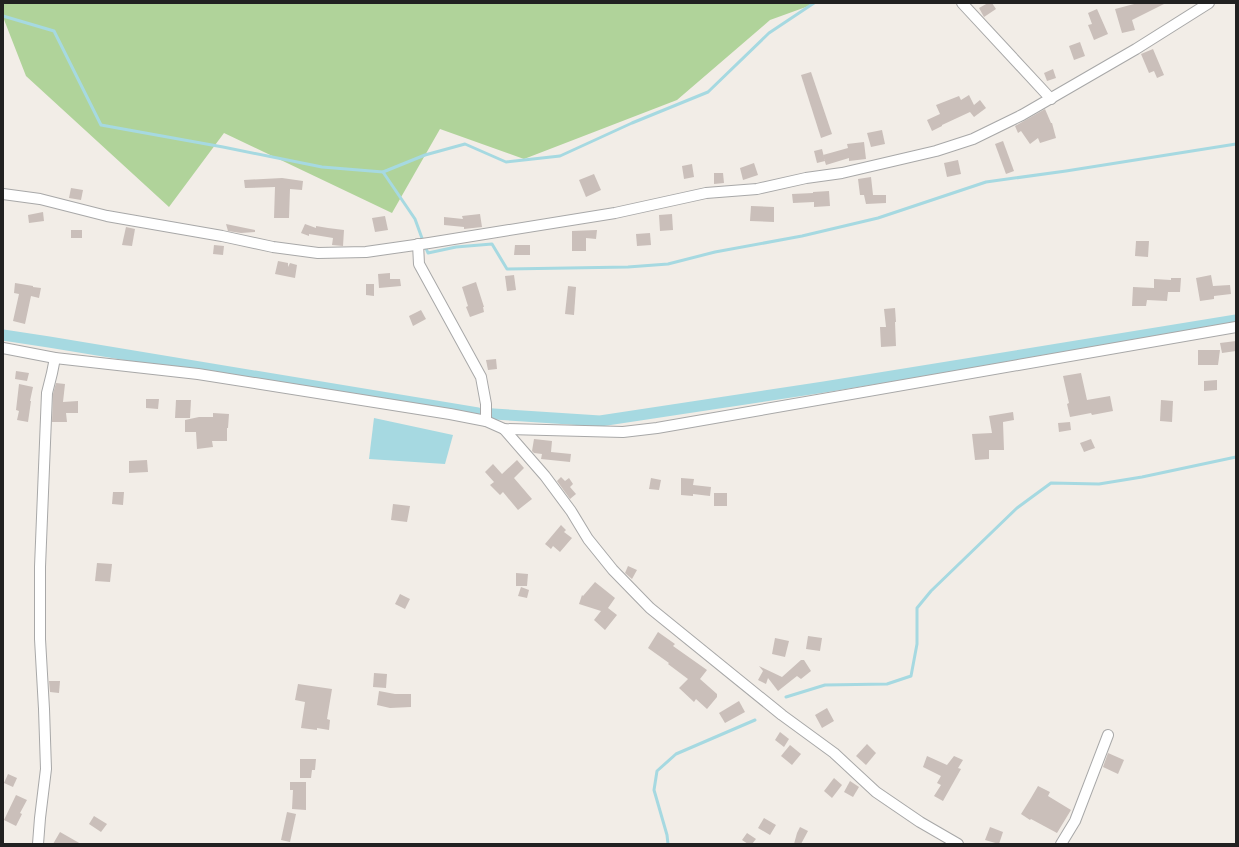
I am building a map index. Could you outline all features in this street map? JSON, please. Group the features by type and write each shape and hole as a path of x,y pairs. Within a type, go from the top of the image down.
{"street":[{"path":"962,3 1051,99"},
{"path":"3,194 40,198 107,216 222,236 273,247 318,253 366,252 615,213 706,193 757,189 806,178 842,173 936,152 974,139 1051,99 1136,49 1208,3"},
{"path":"418,244 419,264 481,377 486,404 486,421"},
{"path":"3,348 55,358 198,374 450,414 486,421 504,429 623,432 657,428 1236,327"},
{"path":"38,844 46,769 40,639 40,567 47,393 55,358"},
{"path":"504,429 545,476 571,511 588,539 613,570 650,608 782,715 834,753 876,792 920,822 958,844"},
{"path":"1061,844 1075,821 1108,735"}],"green space":[{"path":"3,3 817,3 770,20 677,100 524,159 440,129 392,213 224,133 169,207 26,76 3,17"}],"water":[{"path":"374,418 453,435 445,464 369,459"}],"building":[{"path":"988,3 992,3 996,9 984,17 979,8"},
{"path":"1138,3 1166,3 1132,20 1135,30 1122,33 1115,9"},
{"path":"1097,9 1108,34 1094,40 1088,25 1092,24 1088,13"},
{"path":"1080,42 1085,56 1074,60 1069,46"},
{"path":"1153,49 1164,75 1157,78 1154,71 1149,73 1141,54"},
{"path":"1053,69 1056,78 1047,81 1044,73"},
{"path":"811,72 832,134 821,138 801,75"},
{"path":"969,95 974,105 980,100 986,108 974,117 970,112 932,131 927,120 940,114 936,105 959,96 961,100"},
{"path":"1045,109 1052,123 1056,138 1040,143 1038,138 1030,144 1021,131 1018,133 1015,126"},
{"path":"882,130 885,144 871,147 867,133"},
{"path":"1003,141 1014,171 1006,174 995,144"},
{"path":"864,142 866,159 849,161 849,158 826,165 823,155 848,148 847,144"},
{"path":"822,149 825,161 817,163 814,151"},
{"path":"958,160 961,174 947,177 944,163"},
{"path":"754,163 758,175 743,180 740,168"},
{"path":"692,164 694,177 684,179 682,166"},
{"path":"714,173 723,173 724,183 714,184"},
{"path":"594,174 601,190 586,197 579,180"},
{"path":"871,177 873,195 886,195 886,203 866,204 864,195 860,195 858,179"},
{"path":"282,178 303,181 302,190 290,189 289,218 274,218 275,187 245,188 244,180"},
{"path":"71,188 83,190 81,200 69,198"},
{"path":"829,191 830,206 814,207 814,202 793,203 792,194"},
{"path":"751,206 774,207 774,222 750,221"},
{"path":"43,212 44,221 29,223 28,215"},
{"path":"480,214 482,227 464,229 464,227 444,225 444,217 463,219 462,216"},
{"path":"672,214 673,230 660,231 659,215"},
{"path":"385,216 388,230 375,232 372,218"},
{"path":"226,224 255,230 255,232 241,233 228,231"},
{"path":"305,224 316,228 316,226 344,230 343,246 332,245 333,238 309,234 309,236 301,233"},
{"path":"126,227 135,229 132,246 122,245"},
{"path":"71,230 82,230 82,238 71,238"},
{"path":"597,230 596,239 586,238 586,251 572,251 572,231"},
{"path":"650,233 651,245 637,246 636,234"},
{"path":"1136,241 1149,241 1148,257 1135,256"},
{"path":"214,245 224,246 223,255 213,254"},
{"path":"515,245 530,245 530,255 514,255"},
{"path":"278,261 288,263 288,267 290,263 297,265 295,278 275,274"},
{"path":"390,273 390,279 400,279 401,286 379,288 378,274"},
{"path":"514,275 516,290 507,291 505,276"},
{"path":"1211,275 1213,286 1230,285 1231,294 1214,296 1214,299 1200,301 1196,278"},
{"path":"1171,278 1181,278 1180,292 1168,292 1167,301 1147,300 1146,306 1132,306 1133,287 1154,288 1154,279 1171,280"},
{"path":"476,282 484,307 484,312 470,317 466,307 468,306 462,287"},
{"path":"15,283 41,288 39,298 31,296 25,324 13,321 19,294 14,293"},
{"path":"366,284 374,284 374,296 366,295"},
{"path":"568,286 576,287 574,315 565,314"},
{"path":"895,308 896,346 881,347 880,327 886,327 884,309"},
{"path":"421,310 426,319 413,326 409,316"},
{"path":"1236,341 1236,351 1222,353 1220,343"},
{"path":"1198,350 1220,350 1218,365 1198,365"},
{"path":"496,359 497,369 488,370 486,360"},
{"path":"16,371 29,373 27,381 15,379"},
{"path":"1081,373 1087,400 1110,396 1113,411 1070,417 1067,404 1069,403 1063,376"},
{"path":"1217,380 1217,390 1204,391 1204,381"},
{"path":"56,383 65,384 63,402 78,401 78,413 66,413 67,422 52,422 53,394"},
{"path":"19,384 33,387 28,422 17,420 19,411 16,410"},
{"path":"146,399 159,399 158,409 146,408"},
{"path":"176,400 191,400 190,418 175,418"},
{"path":"1161,400 1173,401 1172,422 1160,421"},
{"path":"1013,412 1014,420 1003,422 1004,450 989,450 989,459 975,460 972,434 992,433 989,416"},
{"path":"213,413 229,414 227,441 212,441 213,447 197,449 196,432 185,432 185,420 199,417 213,417"},
{"path":"1070,422 1071,430 1059,432 1058,423"},
{"path":"534,439 552,441 551,452 571,454 570,462 541,459 542,454 534,453 532,451"},
{"path":"1091,439 1095,448 1084,452 1080,443"},
{"path":"147,460 148,472 129,473 129,461"},
{"path":"517,460 524,468 514,478 532,499 518,510 503,492 500,495 490,485 494,482 485,472 493,464 502,474"},
{"path":"561,477 565,481 569,478 573,484 570,487 576,494 570,499 557,481"},
{"path":"651,478 661,480 659,490 649,489"},
{"path":"681,478 694,479 693,485 711,487 710,496 693,494 693,496 681,495"},
{"path":"113,492 124,492 123,505 112,504"},
{"path":"714,493 727,493 727,506 714,506"},
{"path":"393,504 410,506 407,522 391,520"},
{"path":"561,525 566,530 564,532 572,538 560,552 553,546 551,549 545,544"},
{"path":"97,563 112,564 110,582 95,581"},
{"path":"628,566 637,570 632,579 625,573"},
{"path":"516,573 528,574 527,586 516,586"},
{"path":"595,582 615,598 608,608 617,615 605,630 594,620 601,611 579,604 582,595 583,596"},
{"path":"521,587 529,590 527,598 518,596"},
{"path":"400,594 410,599 405,609 395,604"},
{"path":"658,632 675,644 673,646 707,670 700,679 717,694 717,697 707,709 696,699 694,702 679,688 688,679 648,648"},
{"path":"808,636 822,638 820,651 806,649"},
{"path":"775,638 789,641 785,657 772,654"},
{"path":"801,660 804,660 811,671 801,679 797,676 778,691 768,678 766,684 758,680 763,671 759,666 782,677"},
{"path":"374,673 387,674 386,688 373,687"},
{"path":"49,681 60,681 59,693 50,692"},
{"path":"298,684 332,689 327,719 330,720 329,730 301,728 305,702 295,700"},
{"path":"379,691 395,694 411,694 411,707 390,708 377,705"},
{"path":"739,701 745,712 725,723 719,713"},
{"path":"827,708 834,721 822,728 815,715"},
{"path":"780,732 789,739 784,747 775,740"},
{"path":"867,744 876,753 866,765 856,756"},
{"path":"790,745 801,754 792,765 781,756"},
{"path":"1108,753 1124,760 1118,774 1103,767"},
{"path":"927,756 947,765 954,756 963,760 958,768 961,769 943,801 934,796 941,785 937,783 941,776 923,767"},
{"path":"300,759 316,759 315,770 312,770 311,778 300,778"},
{"path":"8,774 17,778 13,787 4,783"},
{"path":"834,778 842,785 832,798 824,791"},
{"path":"850,781 859,787 853,797 844,792"},
{"path":"290,782 306,782 306,810 292,809 293,790 290,790"},
{"path":"1038,786 1050,792 1048,796 1071,810 1057,833 1021,814"},
{"path":"16,795 27,800 20,813 22,814 16,826 4,820"},
{"path":"287,812 296,814 290,842 281,840"},
{"path":"94,816 107,824 101,832 89,824"},
{"path":"764,818 776,825 770,835 758,828"},
{"path":"800,827 808,831 801,844 794,844 797,833"},
{"path":"990,827 1003,832 999,844 985,840"},
{"path":"60,832 81,844 53,844"},
{"path":"747,833 756,839 752,844 748,844 742,840"}],"waterway":[{"path":"3,16 54,31 101,125 322,167 383,172 425,155 465,144 506,162 560,156 632,123 708,92 769,33 814,3"},
{"path":"425,246 428,253 456,247 492,244 507,269 628,267 668,264 715,252 802,236 878,218 986,182 1236,144"},
{"path":"383,172 415,219 423,241"},
{"path":"3,335 478,413 600,421 824,387 1236,320"},
{"path":"786,697 825,685 887,684 911,676 917,644 917,608 931,591 1017,508 1051,483 1099,484 1142,477 1236,457"},
{"path":"668,844 667,835 654,790 657,771 676,754 755,720"}]}
